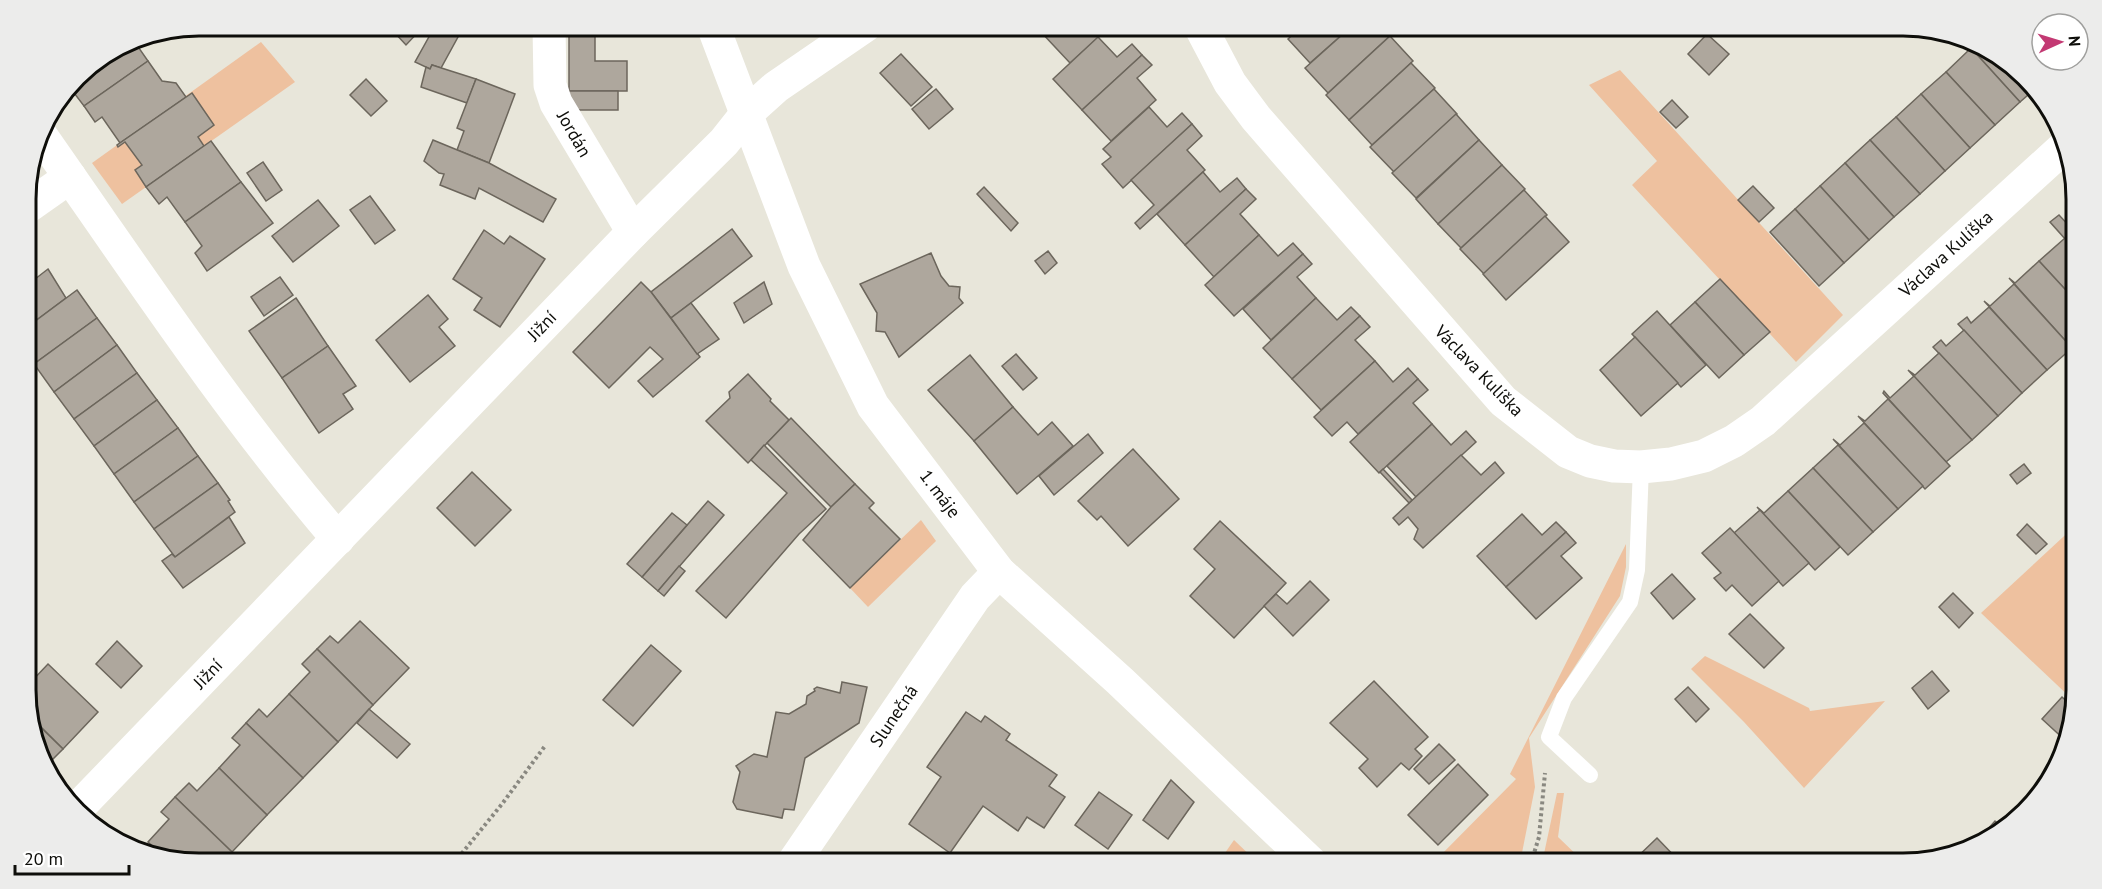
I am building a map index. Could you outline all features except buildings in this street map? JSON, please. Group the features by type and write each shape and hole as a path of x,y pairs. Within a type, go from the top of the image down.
{"street":[{"name":"Jordán","path":"549,36 550,85 556,103 633,232"},
{"name":"1. máje","path":"717,36 804,266 873,406 999,572 1120,681 1298,853"},
{"name":"Jižní","path":"83,803 633,232 724,142 747,113 776,87 850,36"},
{"name":"Václava Kulíška","path":"1205,36 1230,83 1256,118 1503,401 1568,452 1590,461 1614,466 1641,467 1671,464 1704,456 1734,441 1763,421 2058,151"},
{"path":"46,143 258,440 338,539"},
{"path":"36,201 70,177"},
{"name":"Slunečná","path":"800,853 975,597 999,572"}],"lane":[{"path":"1590,775 1549,736 1564,698 1630,602 1637,570 1641,467"}],"path":[{"path":"1535,853 1539,837 1549,736"},
{"path":"462,853 545,746"}],"shaded area":[{"path":"261,42 295,82 122,204 92,163"},
{"path":"1620,70 1843,315 1796,362 1632,185 1657,161 1589,85"},
{"path":"921,520 936,541 868,607 850,588"},
{"path":"2066,534 2066,693 1981,613"},
{"path":"1626,544 1626,567 1620,596 1529,738 1535,787 1522,853 1443,853 1516,779 1510,774"},
{"path":"1705,656 1809,708 1810,711 1885,701 1804,788 1744,722 1691,669"},
{"path":"1557,793 1564,793 1558,837 1575,853 1544,853"},
{"path":"1234,840 1248,853 1225,853"}]}
